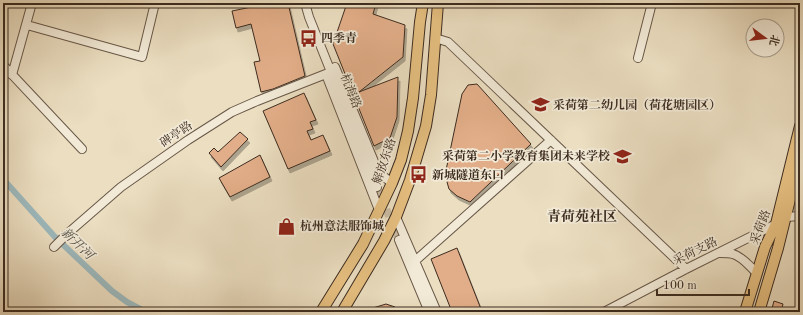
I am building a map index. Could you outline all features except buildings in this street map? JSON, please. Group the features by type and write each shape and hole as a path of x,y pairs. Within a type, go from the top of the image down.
{"main road":[{"name":"解放东路","path":"321,312 363,244 392,183 401,160 408,131 413,98 423,3"},
{"path":"342,312 384,241 396,217 410,180 426,126 431,95 438,3"},
{"name":"采荷路","path":"745,312 765,247 776,224 800,126"},
{"name":"采荷路","path":"758,312 778,248 800,160"}],"street":[{"path":"12,74 32,3"},
{"path":"27,25 142,57 155,3"},
{"name":"杭海路","path":"304,3 329,73 377,187"},
{"path":"638,58 652,3"},
{"path":"435,38 448,42 686,269"},
{"path":"319,42 328,50 375,164 380,173 392,183"},
{"path":"3,65 82,149"},
{"path":"329,73 379,210"},
{"name":"碑亭路","path":"54,247 120,187 188,140 232,112 329,73"},
{"path":"415,261 551,140"},
{"path":"786,217 800,216"},
{"path":"396,217 437,312"},
{"name":"采荷支路","path":"604,312 776,224 786,217"},
{"path":"399,240 429,312"},
{"path":"719,253 734,254 744,259 757,273"}],"waterway":[{"name":"新开河","path":"3,179 55,237 112,291 127,302 146,312"}],"tunnel":[{"path":"377,187 399,240"}],"place":[{"name":"四季青","path":"308,38"},
{"name":"采荷第二幼儿园（荷花塘园区）","path":"540,105"},
{"name":"采荷第二小学教育集团未来学校","path":"623,156"},
{"name":"新城隧道东口","path":"419,175"},
{"name":"杭州意法服饰城","path":"287,226"}],"district":[{"name":"青荷苑社区","path":"582,216"}]}
